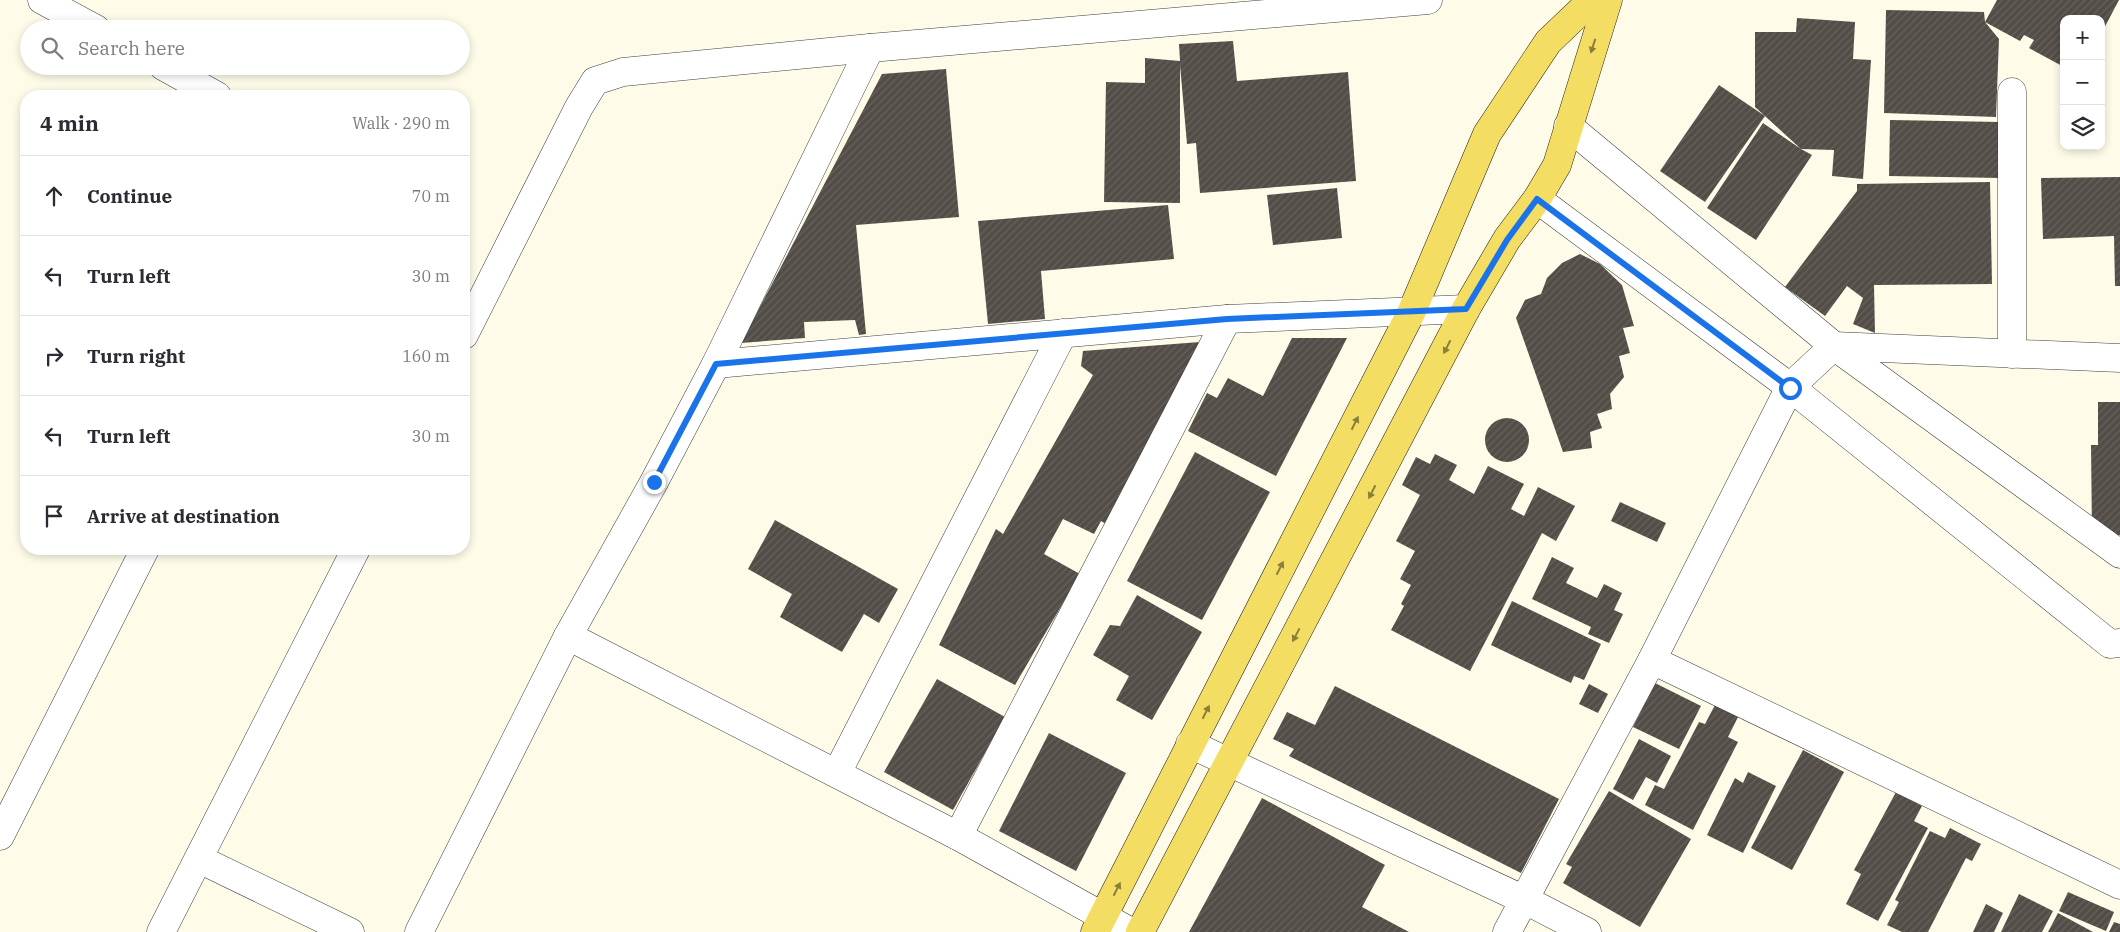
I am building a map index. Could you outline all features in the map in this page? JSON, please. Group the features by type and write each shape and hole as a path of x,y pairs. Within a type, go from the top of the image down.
{"main road":[{"path":"1099,924 1412,311 1487,134 1548,42 1592,0"},
{"path":"1140,932 1228,762 1328,576 1466,309 1507,240 1537,199 1557,165 1608,0"}],"street":[{"path":"42,0 79,20"},
{"path":"470,323 579,107 595,80 622,72 870,48 1428,0"},
{"path":"419,932 568,636 654,482 716,364 870,48"},
{"path":"180,75 207,90"},
{"path":"2012,92 2012,354"},
{"path":"1568,126 1834,346 2120,554"},
{"path":"1537,199 1790,388 2110,644 2120,643"},
{"path":"716,364 1227,319 1466,309"},
{"path":"958,836 1227,319"},
{"path":"837,774 1063,333"},
{"path":"1507,932 1652,660 1790,388 1834,346 2120,358"},
{"path":"0,836 141,555"},
{"path":"161,932 353,555"},
{"path":"568,636 958,836 1099,924 1131,932"},
{"path":"1652,660 2120,885"},
{"path":"1190,744 1524,900 1587,932"},
{"path":"199,859 350,932"}],"building":[{"path":"1997,0 2119,0 2105,26 2105,15 2060,15 2060,65 2029,48 2034,40 2024,35 2020,41 1985,22"},
{"path":"1886,10 1984,12 1985,22 1999,39 1996,117 1884,113"},
{"path":"1797,18 1855,22 1853,59 1871,60 1863,179 1832,176 1834,150 1801,149 1755,107 1755,32 1796,32"},
{"path":"1233,41 1237,81 1348,72 1356,181 1200,193 1196,143 1187,144 1180,65 1180,203 1104,202 1106,82 1145,83 1145,58 1180,61 1179,44"},
{"path":"946,69 959,217 856,225 866,334 859,335 855,320 804,322 805,338 741,343 882,74"},
{"path":"1719,85 1765,116 1705,202 1660,171"},
{"path":"1890,120 2000,122 2000,178 1889,176"},
{"path":"1763,123 1812,155 1756,240 1707,208"},
{"path":"2120,177 2120,286 2115,286 2114,236 2043,239 2041,178"},
{"path":"1990,182 1992,284 1874,285 1875,333 1853,324 1863,298 1847,286 1825,316 1785,287 1857,191 1857,184"},
{"path":"1337,188 1342,238 1273,245 1267,195"},
{"path":"1168,205 1174,259 1041,271 1045,319 988,324 978,221"},
{"path":"1580,254 1600,264 1622,285 1634,326 1623,328 1630,353 1619,356 1624,377 1610,394 1612,409 1597,414 1602,428 1590,432 1592,448 1563,452 1516,318 1525,300 1541,294 1547,278 1562,263"},
{"path":"1292,338 1347,338 1276,476 1188,431 1207,393 1217,398 1228,378 1263,396"},
{"path":"1200,342 1106,524 1101,521 1094,534 1063,519 1044,554 1080,574 1015,685 939,645 996,529 1003,534 1093,375 1081,366 1083,351"},
{"path":"2098,402 2120,402 2120,535 2092,535 2091,445 2098,445"},
{"path":"1511,418 1523,424 1528,431 1528,449 1523,456 1516,461 1503,462 1491,456 1486,449 1485,436 1491,424 1498,419"},
{"path":"1195,452 1270,492 1202,620 1127,581"},
{"path":"1435,454 1457,465 1449,480 1474,494 1488,466 1524,484 1511,509 1524,516 1538,487 1575,506 1556,541 1542,533 1470,671 1391,630 1404,606 1401,604 1411,585 1400,579 1415,551 1396,541 1420,495 1402,485 1416,457 1430,464"},
{"path":"1620,502 1666,523 1657,542 1611,521"},
{"path":"775,520 898,589 879,623 864,614 842,652 780,617 792,594 748,569"},
{"path":"1552,557 1574,568 1566,583 1597,598 1604,584 1622,593 1614,610 1623,614 1609,643 1588,634 1591,627 1532,599"},
{"path":"1137,595 1202,632 1152,720 1116,700 1129,676 1093,655 1110,625 1120,626"},
{"path":"1512,601 1601,644 1584,680 1574,676 1571,683 1491,645"},
{"path":"937,679 1005,717 953,810 884,772"},
{"path":"1655,683 1701,706 1679,749 1633,727"},
{"path":"1589,684 1608,694 1598,713 1579,704"},
{"path":"1335,686 1559,799 1521,873 1289,756 1294,749 1273,739 1287,712 1315,725"},
{"path":"1716,703 1739,715 1728,737 1738,742 1693,830 1645,805 1655,785 1664,789 1699,722 1705,724"},
{"path":"1049,733 1126,773 1076,871 999,831"},
{"path":"1639,739 1671,756 1657,783 1646,777 1633,800 1613,789"},
{"path":"1803,750 1844,772 1792,870 1751,848"},
{"path":"1748,772 1776,786 1743,853 1707,835 1735,778 1743,783"},
{"path":"1609,791 1691,839 1640,927 1563,883 1572,867 1566,864"},
{"path":"1896,792 1922,806 1914,821 1928,828 1878,921 1846,904 1861,874 1854,870"},
{"path":"1262,798 1385,865 1362,907 1409,932 1189,932"},
{"path":"1950,828 1981,844 1972,861 1966,858 1928,932 1902,932 1887,925 1899,902 1895,900 1930,831 1945,838"},
{"path":"2068,892 2114,912 2106,931 2059,911"},
{"path":"2019,894 2053,911 2042,932 2001,932"},
{"path":"1986,904 2003,913 1994,932 1973,932"},
{"path":"2058,913 2093,932 2048,932"},
{"path":"2114,922 2120,924 2120,932 2109,932"}],"route":[{"path":"654,482 716,364 1227,319 1466,309 1507,240 1537,199 1790,388"}]}
